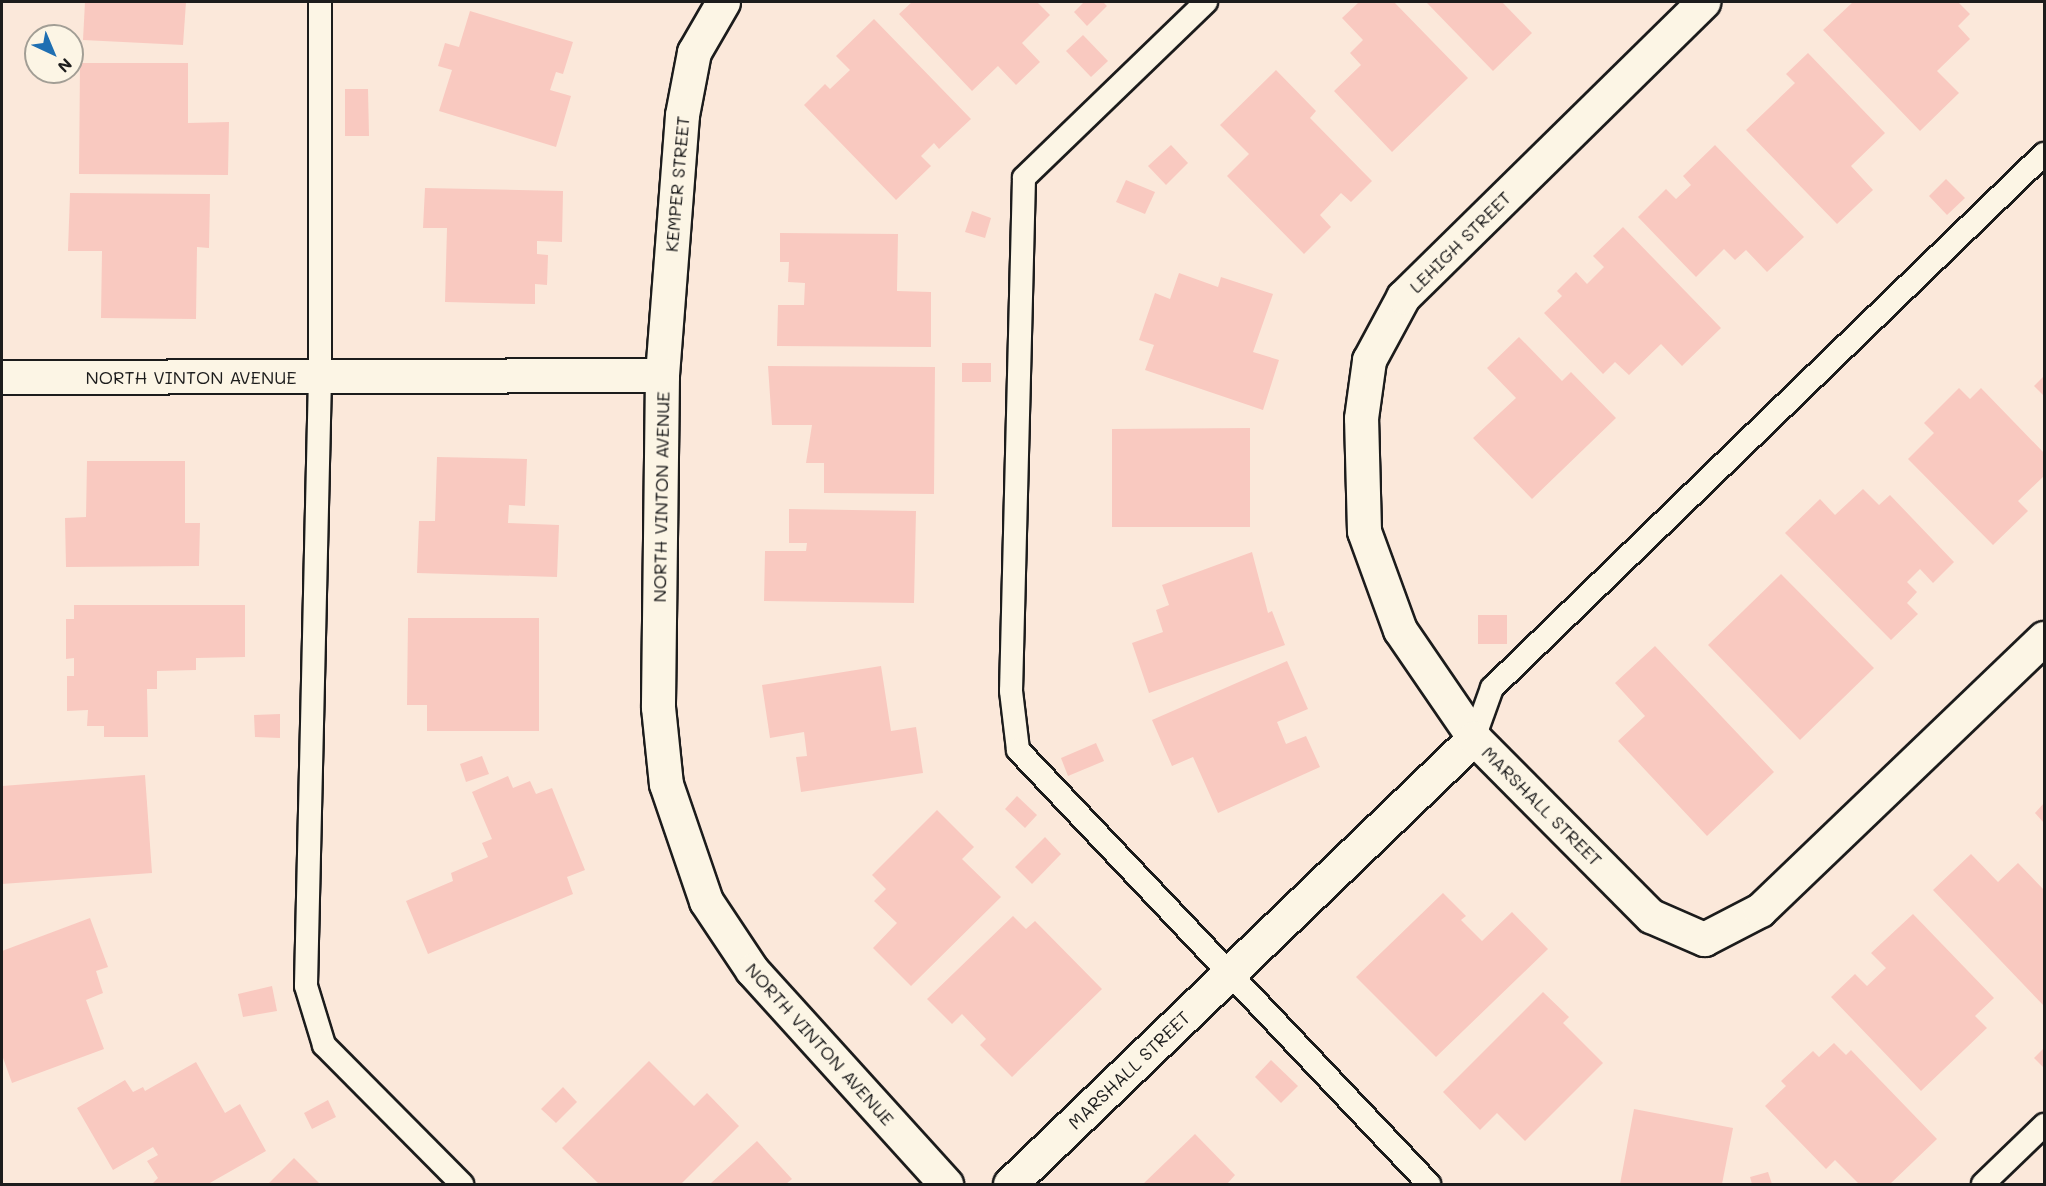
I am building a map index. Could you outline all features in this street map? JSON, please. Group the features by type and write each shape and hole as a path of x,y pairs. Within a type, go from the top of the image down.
{"street":[{"name":"KEMPER STREET","path":"662,375 682,115 694,51 723,2"},
{"name":"LEHIGH STREET","path":"1474,738 1400,630 1364,531 1361,418 1369,360 1404,297 1703,2"},
{"name":"NORTH VINTON AVENUE","path":"2,377 662,375 658,707 666,784 683,842 706,901 752,970 946,1185"},
{"name":"MARSHALL STREET","path":"1010,1185 1474,738 1651,916 1704,939 1760,910 2044,638"}],"lane":[{"path":"320,2 320,376 306,986 324,1045 462,1185"},
{"path":"1206,2 1024,178 1011,691 1018,750 1227,975 1429,1185"},
{"path":"1474,738 1492,688 2044,154"},
{"path":"1983,1185 2044,1125"}],"building":[{"path":"85,2 186,2 183,45 84,40"},
{"path":"912,2 1037,2 1050,15 1022,43 1040,62 1016,85 998,66 972,91 899,14"},
{"path":"1084,2 1103,2 1107,6 1087,26 1074,12"},
{"path":"1359,2 1394,2 1468,78 1392,152 1334,91 1361,65 1350,53 1363,40 1342,18"},
{"path":"1426,2 1502,2 1532,33 1493,71"},
{"path":"1853,2 1958,2 1970,14 1958,26 1970,39 1937,71 1959,93 1920,131 1823,30"},
{"path":"470,11 573,42 563,74 556,72 550,90 571,96 556,147 439,111 452,70 438,66 445,43 459,47"},
{"path":"874,19 971,119 939,149 934,143 921,156 931,166 896,200 804,105 825,84 830,89 850,70 836,56"},
{"path":"1083,35 1108,61 1091,77 1066,51"},
{"path":"1808,53 1885,133 1851,166 1873,190 1837,224 1746,130 1795,83 1786,74"},
{"path":"84,63 188,63 188,123 229,122 228,175 79,174 80,84 84,84"},
{"path":"1276,70 1316,111 1310,118 1372,181 1351,202 1341,193 1320,215 1331,227 1304,254 1227,176 1249,154 1220,125"},
{"path":"345,89 368,89 369,136 345,136"},
{"path":"1171,145 1188,163 1166,185 1148,166"},
{"path":"1715,145 1804,237 1767,272 1746,250 1735,260 1724,249 1696,277 1638,217 1666,189 1676,199 1691,185 1683,176"},
{"path":"1946,179 1965,198 1947,215 1929,196"},
{"path":"1126,180 1155,192 1145,214 1116,202"},
{"path":"425,188 563,191 562,242 537,241 537,254 548,255 547,285 535,284 535,304 445,302 447,228 423,228"},
{"path":"70,193 210,194 209,248 197,247 196,319 101,318 102,251 68,251"},
{"path":"972,211 991,218 985,238 965,232"},
{"path":"1623,227 1721,328 1682,366 1661,344 1629,375 1615,362 1603,374 1544,313 1562,296 1557,291 1576,272 1587,284 1604,267 1593,256"},
{"path":"780,233 898,234 897,291 931,292 931,347 777,346 778,305 804,305 805,283 788,282 789,262 780,262"},
{"path":"1179,273 1218,287 1221,277 1273,294 1253,352 1279,360 1263,410 1145,370 1154,345 1139,340 1155,293 1170,299"},
{"path":"1519,337 1562,381 1571,372 1616,418 1532,499 1473,438 1516,398 1487,368"},
{"path":"962,363 991,363 991,382 962,382"},
{"path":"768,366 935,367 934,494 824,493 824,463 806,463 812,425 772,425"},
{"path":"2044,376 2044,396 2034,386"},
{"path":"1959,388 1970,399 1981,388 2044,453 2044,476 2018,501 2028,511 1993,545 1908,459 1934,433 1924,423"},
{"path":"1250,428 1250,527 1112,527 1112,429"},
{"path":"437,457 527,459 525,506 509,505 508,523 559,525 557,577 417,573 419,521 435,521"},
{"path":"87,461 185,461 185,523 200,523 199,566 66,567 65,518 86,517"},
{"path":"1863,489 1879,505 1890,495 1954,562 1933,583 1920,569 1907,582 1917,592 1907,603 1918,614 1891,640 1785,533 1820,499 1835,515"},
{"path":"789,509 916,511 914,603 764,601 765,551 806,551 807,543 789,543"},
{"path":"1252,552 1268,613 1272,611 1285,645 1149,693 1132,643 1163,632 1156,610 1169,605 1162,585"},
{"path":"1781,574 1874,668 1800,740 1708,645"},
{"path":"74,605 245,605 245,657 196,658 196,670 157,671 157,689 147,689 148,737 104,737 104,726 87,726 88,710 67,711 67,676 74,676 74,658 66,659 66,619 74,619"},
{"path":"1478,615 1507,615 1507,644 1478,644"},
{"path":"408,618 539,618 539,731 427,731 427,705 407,705"},
{"path":"1655,646 1774,772 1707,836 1618,741 1645,716 1615,683"},
{"path":"1287,661 1308,709 1277,722 1286,744 1306,736 1320,767 1218,813 1193,757 1172,766 1152,720"},
{"path":"881,666 891,731 916,727 923,773 801,792 796,757 807,756 804,732 770,738 762,685"},
{"path":"280,714 280,738 255,737 254,715"},
{"path":"1096,743 1104,761 1068,776 1061,758"},
{"path":"482,756 489,774 466,782 460,764"},
{"path":"145,775 152,873 2,884 2,786"},
{"path":"508,776 513,788 530,781 536,794 552,788 585,870 567,877 573,894 428,954 406,901 453,881 451,873 488,857 482,843 492,839 472,792"},
{"path":"1017,796 1037,815 1025,828 1005,809"},
{"path":"2044,803 2044,823 2035,813"},
{"path":"937,810 974,847 962,859 1001,897 911,986 873,948 897,923 874,901 886,889 872,875"},
{"path":"1045,837 1061,854 1032,884 1015,867"},
{"path":"1971,854 1998,882 2018,863 2044,890 2044,1006 1933,890"},
{"path":"1443,893 1466,916 1461,920 1482,941 1512,912 1548,949 1436,1057 1356,977"},
{"path":"1913,914 1994,998 1975,1016 1987,1028 1921,1091 1831,997 1855,974 1867,986 1886,968 1871,953"},
{"path":"1013,916 1026,929 1035,921 1102,989 1012,1077 980,1045 986,1039 962,1014 952,1024 927,999"},
{"path":"90,918 108,967 96,971 103,993 86,1000 104,1049 12,1083 2,1055 2,951"},
{"path":"272,986 277,1011 243,1017 238,994"},
{"path":"1543,992 1569,1017 1563,1023 1603,1063 1525,1141 1497,1113 1480,1130 1443,1092"},
{"path":"1834,1043 1846,1055 1851,1050 1937,1139 1890,1184 1859,1184 1835,1160 1826,1169 1765,1106 1786,1086 1781,1081 1813,1051 1819,1057"},
{"path":"2044,1048 2044,1068 2034,1058"},
{"path":"1271,1060 1298,1086 1281,1103 1255,1077"},
{"path":"649,1061 694,1106 707,1093 739,1126 681,1184 599,1184 562,1148"},
{"path":"196,1062 225,1113 240,1104 266,1151 208,1184 152,1184 158,1178 147,1161 158,1155 153,1147 113,1170 77,1108 125,1080 133,1092 143,1087 145,1091"},
{"path":"563,1087 577,1102 556,1123 541,1109"},
{"path":"328,1100 336,1117 312,1129 304,1113"},
{"path":"1634,1109 1733,1128 1722,1184 1620,1184"},
{"path":"1195,1134 1235,1175 1227,1184 1143,1184"},
{"path":"757,1141 792,1179 786,1184 710,1184"},
{"path":"294,1158 320,1184 268,1184"},
{"path":"1768,1172 1772,1184 1752,1184 1750,1177"}]}
